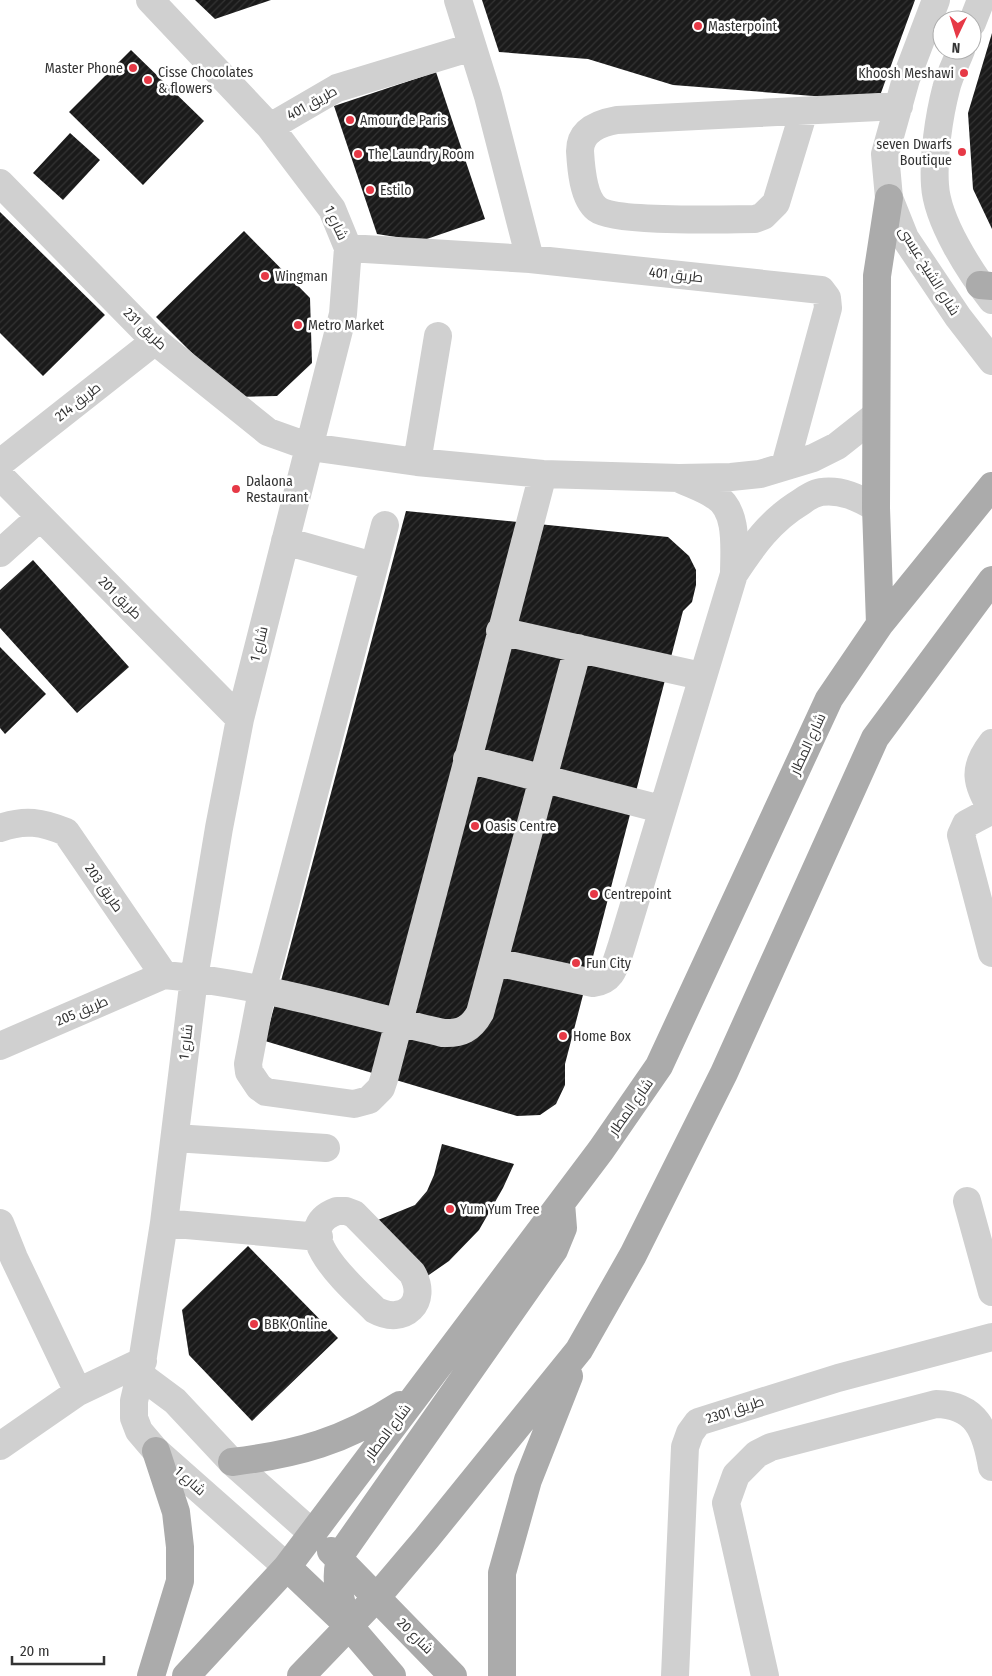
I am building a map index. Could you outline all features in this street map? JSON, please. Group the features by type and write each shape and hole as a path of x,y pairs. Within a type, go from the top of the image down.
{"main road":[{"path":"880,624 876,508 876,276 889,198"},
{"name":"شارع المطار","path":"186,1676 287,1567 561,1203 659,1066 830,699 880,624 992,486"},
{"path":"502,1676 502,1573 528,1480 579,1350 633,1255 724,1073 876,738 992,580"},
{"path":"349,1626 339,1592 340,1559 349,1542 554,1250 563,1228 561,1203"},
{"path":"301,1676 376,1598 579,1350"},
{"path":"232,1462 277,1456 321,1445 371,1424 416,1394"},
{"path":"151,1676 180,1581 180,1547 176,1512 156,1451"},
{"name":"شارع 20","path":"312,1533 420,1640 453,1676"},
{"path":"287,1567 349,1626 392,1676"}],"street":[{"name":"شارع 1","path":"150,0 270,127 332,209 348,248 344,314 240,719 219,828 194,978 164,1222 142,1368 134,1400 134,1418 139,1431 156,1451 287,1567"},
{"path":"458,0 488,96 530,259"},
{"name":"شارع الشيخ عيسى","path":"936,0 906,78 900,106 885,154 889,198 905,238 958,317 992,361"},
{"name":"طريق 401","path":"270,127 337,88 472,47"},
{"path":"957,60 946,88 937,149 935,186 946,227 988,291"},
{"path":"804,111 776,203 763,216 755,219 621,217 597,209 589,200 580,151 582,140 596,125 617,120 900,106"},
{"name":"طريق 231","path":"0,183 155,341 268,432 310,447 417,462 543,474 679,478 760,474 813,458 837,446 875,416"},
{"name":"طريق 401","path":"348,248 530,259 821,290 827,298 828,308 785,466"},
{"path":"417,462 438,336"},
{"name":"طريق 214","path":"0,463 155,341"},
{"path":"385,525 262,991 248,1064 253,1080 266,1092 354,1104 370,1100 381,1088 500,631 543,474"},
{"name":"طريق 201","path":"0,476 240,719"},
{"path":"679,478 717,496 725,506 732,522 734,574"},
{"path":"495,962 593,983 605,980 610,976 621,948 701,676 734,574 758,538 785,511 806,498 820,492 838,493 857,497 876,508"},
{"path":"0,553 40,517"},
{"path":"285,541 373,566"},
{"path":"500,631 701,676"},
{"path":"164,975 194,978 262,991 443,1033 455,1034 466,1030 475,1023 480,1013 495,962 578,648"},
{"path":"992,743 981,756 978,776 984,795 992,810 966,824 961,835 986,912 992,953"},
{"path":"467,759 661,809"},
{"name":"طريق 203","path":"0,828 11,824 42,822 66,832 164,975"},
{"name":"طريق 205","path":"0,1046 164,975"},
{"path":"174,1138 326,1148"},
{"path":"967,1201 992,1292"},
{"path":"164,1222 319,1238"},
{"path":"0,1223 7,1261 78,1392"},
{"name":"طريق 2301","path":"675,1676 685,1447 690,1433 698,1422 838,1378 992,1337"},
{"path":"0,1446 78,1392 142,1368 232,1462 312,1533"},
{"path":"765,1676 726,1503 736,1475 745,1463 771,1447 936,1404 948,1404 970,1414 980,1425 987,1438 992,1467"}],"building":[{"path":"195,0 271,0 215,19"},
{"name":"Masterpoint","path":"482,0 915,0 878,101 673,85 588,59 499,52"},
{"path":"992,33 992,229 973,189 968,113"},
{"path":"131,50 204,121 143,185 69,112"},
{"path":"436,72 485,219 421,241 377,234 334,106"},
{"path":"70,133 100,160 63,200 33,173"},
{"path":"0,212 105,315 43,376 0,333"},
{"path":"244,231 310,298 312,363 277,396 236,397 156,317"},
{"name":"Oasis Centre","path":"406,511 668,537 689,556 696,570 696,585 692,602 683,611 565,1064 565,1085 556,1104 540,1115 517,1116 265,1041"},
{"path":"33,560 129,667 77,713 0,628 0,590"},
{"path":"0,647 46,694 5,734 0,728"},
{"name":"Yum Yum Tree","path":"442,1144 514,1164 503,1188 479,1230 449,1261 423,1279 373,1222 415,1205 427,1191 434,1175"},
{"name":"BBK Online","path":"248,1246 338,1338 252,1421 189,1355 182,1310"}],"place":[{"name":"Masterpoint","path":"698,26"},
{"name":"Master Phone","path":"133,68"},
{"name":"Khoosh Meshawi","path":"964,73"},
{"name":"Cisse Chocolates & flowers","path":"148,80"},
{"name":"Amour de Paris","path":"350,120"},
{"name":"seven Dwarfs Boutique","path":"962,152"},
{"name":"The Laundry Room","path":"358,154"},
{"name":"Estilo","path":"370,190"},
{"name":"Wingman","path":"265,276"},
{"name":"Metro Market","path":"298,325"},
{"name":"Dalaona Restaurant","path":"236,489"},
{"name":"Oasis Centre","path":"475,826"},
{"name":"Centrepoint","path":"594,894"},
{"name":"Fun City","path":"576,963"},
{"name":"Home Box","path":"563,1036"},
{"name":"Yum Yum Tree","path":"450,1209"},
{"name":"BBK Online","path":"254,1324"}]}
